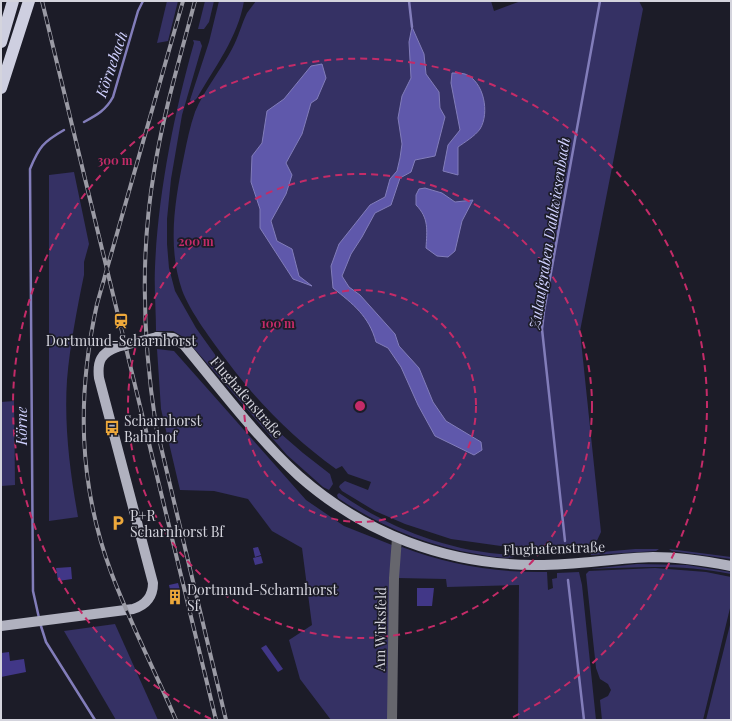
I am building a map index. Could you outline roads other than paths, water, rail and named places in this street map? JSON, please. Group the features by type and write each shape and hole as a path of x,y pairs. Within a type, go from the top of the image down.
{"highway":[{"path":"3,36 13,1"},
{"path":"1,88 29,1"}],"main road":[{"name":"Flughafenstraße","path":"1,626 133,609 145,604 152,594 153,583 99,378 99,364 102,356 107,351 157,337 173,338 184,345 269,445 308,483 348,512 397,538 439,554 475,561 504,564 549,565 658,557 689,558 731,566"}],"street":[{"name":"Am Wirksfeld","path":"392,720 394,578 397,538"}],"waterway":[{"name":"Körnebach","path":"84,122 101,112 113,97 138,11 143,1"},
{"path":"409,1 412,27"},
{"name":"Zulaufgraben Dahlwiesenbach","path":"565,541 542,329 600,1"},
{"name":"Körne","path":"39,618 33,591 30,169 42,146 64,130"},
{"name":"Zulaufgraben Dahlwiesenbach","path":"568,580 584,720"},
{"name":"Körne","path":"40,623 46,642 95,720"}],"railway":[{"path":"42,1 216,720"},
{"path":"176,720 126,610 100,539 92,505 87,472 84,439 84,405 86,372 97,304 183,1"},
{"path":"195,1 167,107 154,172 145,267 146,331 148,363 156,426 226,720"}],"place":[{"name":"Dortmund-Scharnhorst","path":"121,321"},
{"name":"Scharnhorst Bahnhof","path":"112,428"},
{"name":"P+R Scharnhorst Bf","path":"118,523"},
{"name":"Dortmund-Scharnhorst Sf","path":"175,597"}]}
